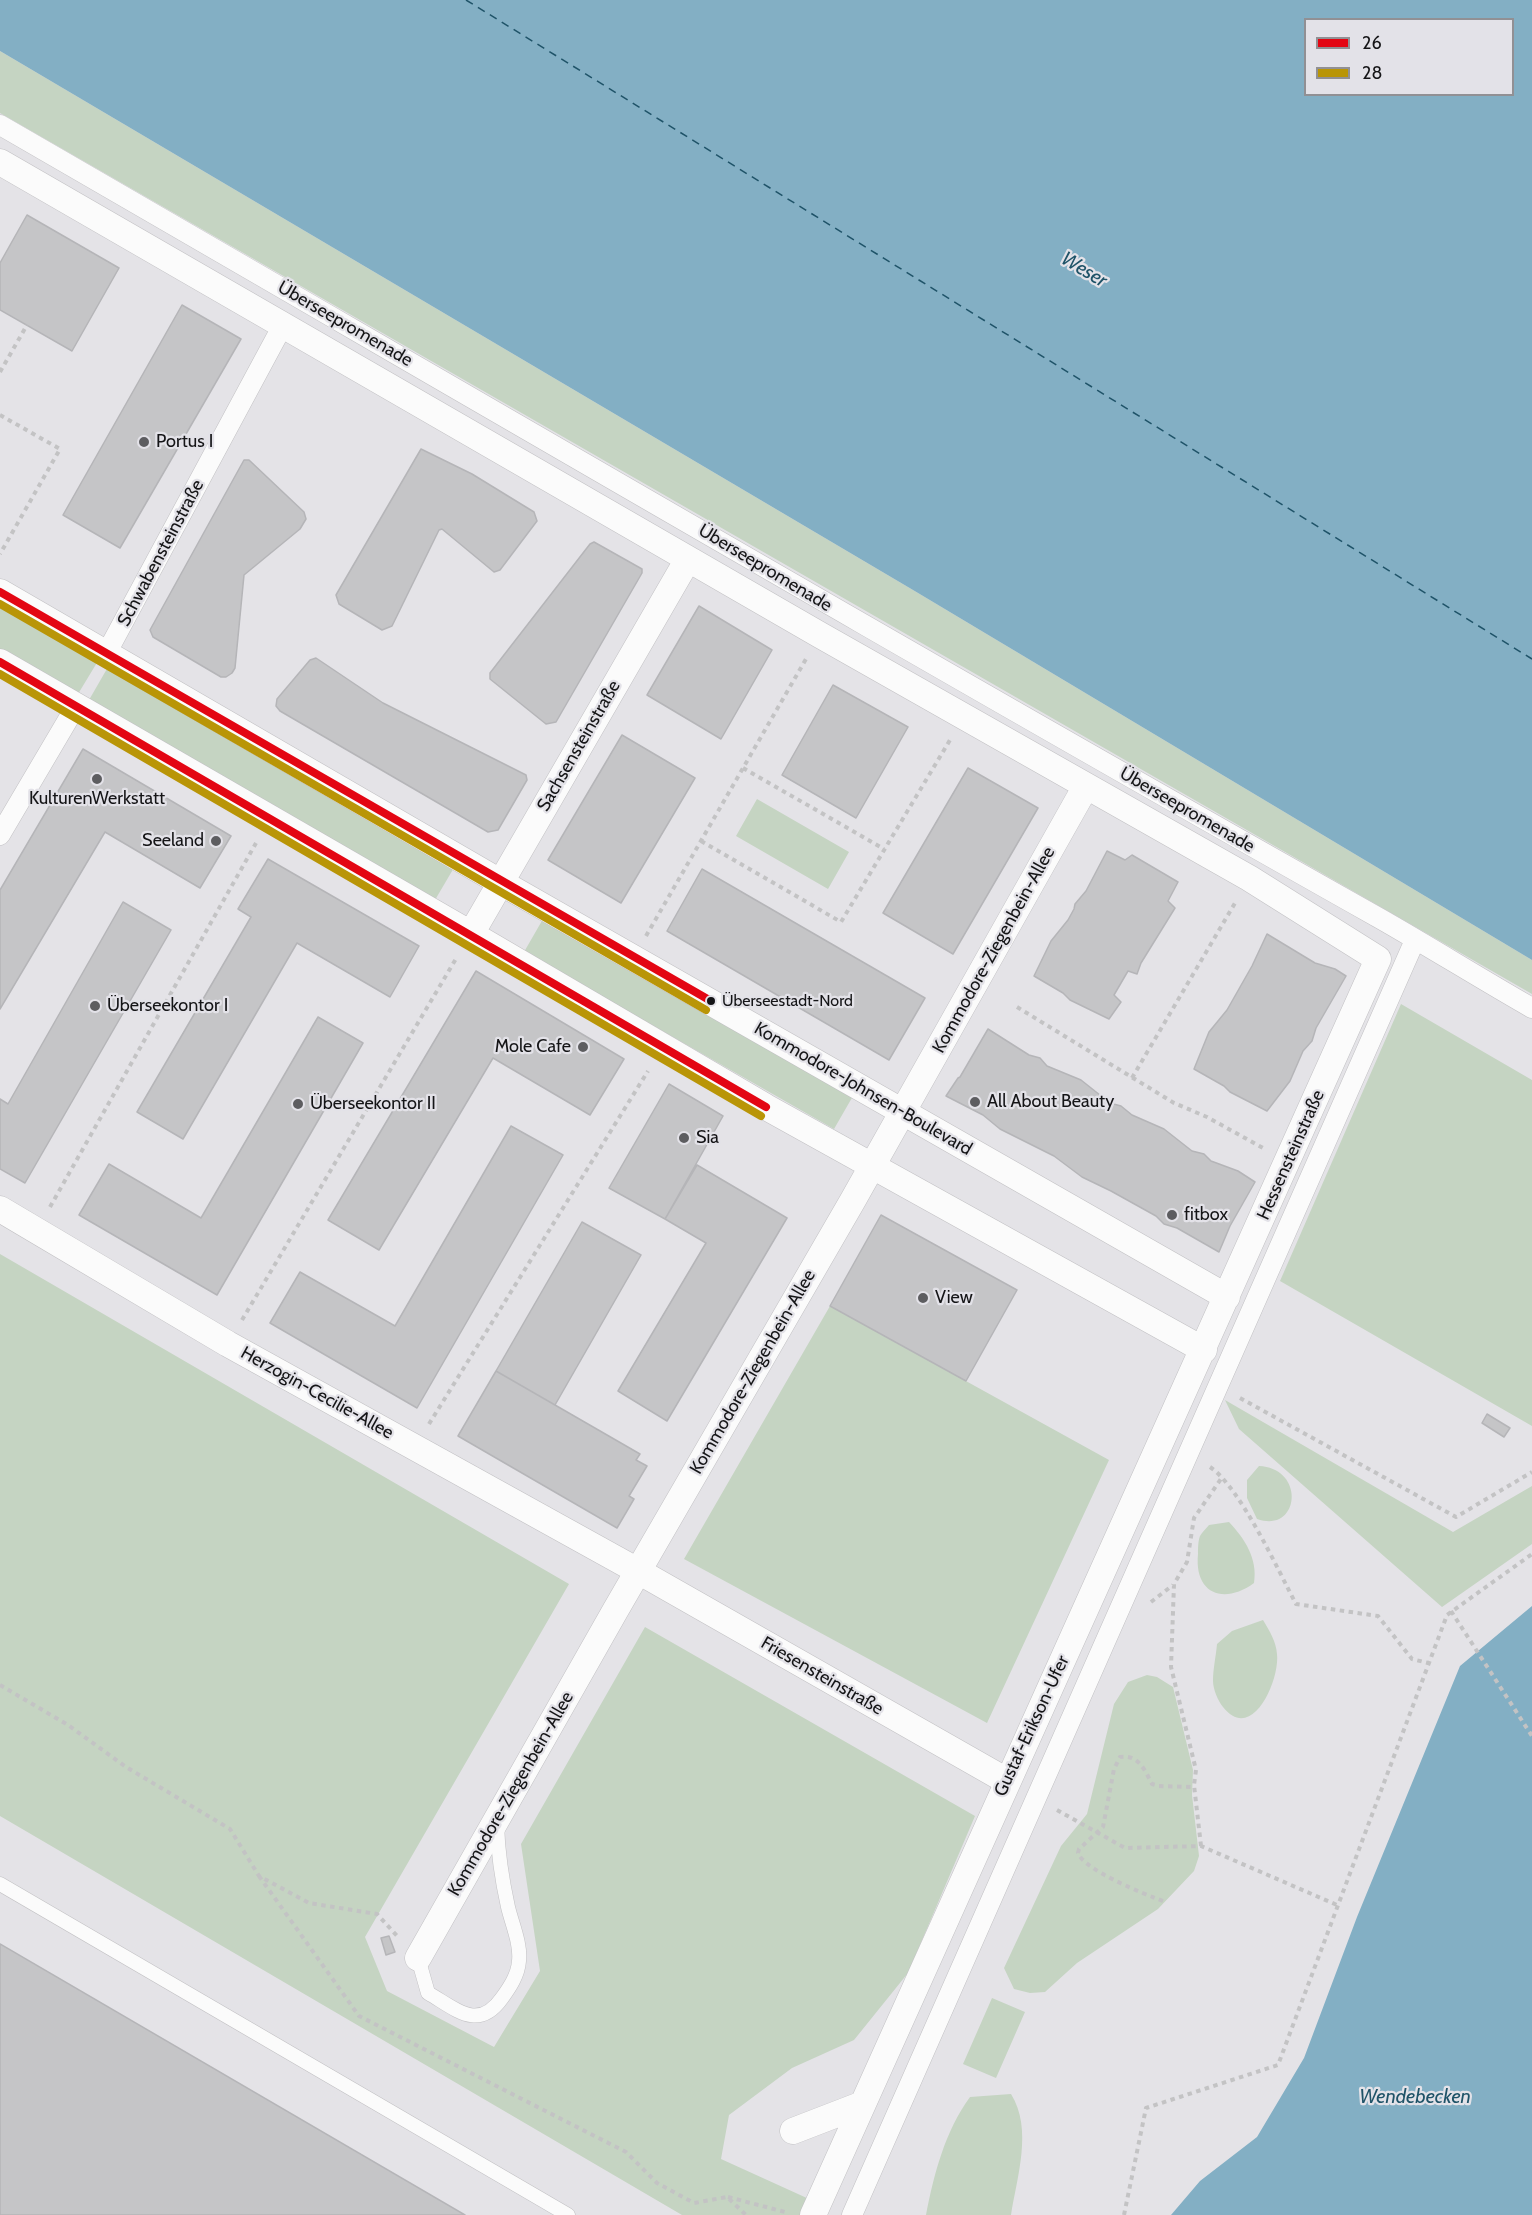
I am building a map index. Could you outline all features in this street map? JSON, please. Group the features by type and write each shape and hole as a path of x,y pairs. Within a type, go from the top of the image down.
{"street":[{"name":"Überseepromenade","path":"0,125 856,621 1532,1008"},
{"name":"Überseepromenade","path":"0,162 820,635 1249,878 1378,959"},
{"name":"Schwabensteinstraße","path":"106,654 283,325"},
{"name":"Sachsensteinstraße","path":"471,934 688,559"},
{"name":"Kommodore-Johnsen-Boulevard","path":"0,592 500,882 1227,1297"},
{"path":"0,662 872,1167 1204,1350"},
{"path":"0,835 76,706"},
{"name":"Kommodore-Ziegenbein-Allee","path":"417,1958 872,1167 1086,786"},
{"path":"852,2215 1415,940"},
{"path":"1378,959 1401,974"},
{"name":"Hessensteinstraße","path":"1204,1350 1378,959"},
{"name":"Herzogin-Cecilie-Allee","path":"0,1209 228,1344 638,1571"},
{"name":"Gustaf-Erikson-Ufer","path":"813,2215 1007,1780 1204,1350"},
{"name":"Friesensteinstraße","path":"638,1571 1007,1780"},
{"path":"793,2131 863,2104"}],"lane":[{"path":"417,1958 428,1993 467,2015 483,2016 495,2008 510,1986 517,1972 519,1955 498,1855 497,1817"},
{"path":"0,1884 568,2215"}],"path":[{"path":"0,372 27,325"},
{"path":"0,415 60,450 0,554"},
{"path":"633,958 820,635"},
{"path":"701,841 841,922 964,716"},
{"path":"743,768 884,849"},
{"path":"36,1231 270,818"},
{"path":"1132,1078 1249,878"},
{"path":"228,1344 471,934"},
{"path":"1017,1007 1174,1102 1264,1148"},
{"path":"415,1447 663,1047"},
{"path":"1217,1387 1277,1417 1456,1517 1532,1472"},
{"path":"1188,1455 1222,1476 1244,1510 1296,1604 1378,1616 1412,1659 1428,1663"},
{"path":"1200,1846 1194,1787 1197,1770 1171,1667 1174,1584 1187,1562 1194,1518 1222,1476"},
{"path":"1124,2215 1146,2108 1278,2065 1447,1615 1532,1554"},
{"path":"1451,1611 1532,1736"},
{"path":"0,1685 68,1725 126,1767 230,1829 259,1876 359,2016 626,2152 657,2183 694,2202 728,2197 788,2212"},
{"path":"1163,1901 1116,1881 1081,1859 1079,1849 1103,1827 1114,1768 1120,1757 1131,1757 1137,1760 1145,1769 1152,1784 1194,1787"},
{"path":"1054,1809 1125,1848 1200,1846 1337,1905"},
{"path":"259,1876 309,1902 377,1914 417,1958"},
{"path":"728,2197 746,2215"}],"green space":[{"path":"0,51 913,590 1532,960 1532,994 0,113"},
{"path":"0,604 98,661 78,694 0,649"},
{"path":"108,667 455,866 435,900 89,700"},
{"path":"757,799 849,852 828,889 736,836"},
{"path":"543,919 853,1096 834,1129 524,952"},
{"path":"1401,1004 1532,1080 1532,1426 1280,1281"},
{"path":"0,1254 569,1584 365,1937 387,1991 494,2047 540,1971 521,1844 645,1627 975,1816 908,1973 854,2040 792,2068 729,2115 721,2159 809,2199 809,2215 682,2215 0,1816"},
{"path":"830,1306 1109,1460 987,1723 684,1559"},
{"path":"1225,1400 1453,1532 1532,1486 1532,1544 1442,1607 1239,1429"},
{"path":"1259,1466 1274,1469 1285,1477 1290,1488 1292,1499 1289,1509 1282,1517 1271,1521 1257,1519 1247,1498 1247,1480"},
{"path":"1229,1522 1249,1550 1255,1574 1254,1583 1243,1590 1222,1594 1206,1587 1201,1579 1198,1568 1198,1545 1200,1536 1209,1525"},
{"path":"1263,1620 1272,1637 1277,1654 1274,1678 1269,1692 1254,1713 1244,1718 1234,1716 1223,1707 1214,1688 1213,1676 1217,1644 1232,1631"},
{"path":"1147,1675 1157,1677 1173,1687 1193,1770 1192,1795 1199,1856 1194,1871 1158,1909 1077,1963 1045,1992 1030,1993 1014,1989 1004,1968 1061,1846 1087,1814 1114,1704 1128,1682"},
{"path":"992,1998 1025,2012 996,2078 963,2064"},
{"path":"1011,2094 1018,2108 1021,2122 1022,2153 1011,2215 926,2215 947,2138 970,2097"}],"water":[{"name":"Weser","path":"0,0 1532,0 1532,960 913,590 0,51"},
{"name":"Wendebecken","path":"1532,1606 1532,2215 1171,2215 1200,2181 1257,2137 1304,2058 1357,1917 1460,1666"}],"building":[{"path":"27,215 119,268 72,351 0,310 0,263"},
{"name":"Portus I","path":"182,305 241,339 120,548 63,515"},
{"path":"421,449 472,474 534,512 537,521 500,570 494,572 442,529 439,530 392,626 382,630 339,604 336,595"},
{"path":"244,460 249,460 304,512 306,519 300,529 244,575 235,668 226,677 221,677 153,637 150,630"},
{"path":"594,542 642,569 642,573 556,722 546,724 490,679 490,673 590,544"},
{"path":"699,606 772,650 721,739 647,695"},
{"path":"316,658 383,703 526,775 527,780 498,830 488,832 280,711 276,706 277,699 310,660"},
{"path":"833,685 908,727 856,818 782,775"},
{"path":"622,735 695,778 621,903 548,860"},
{"path":"83,749 231,836 200,888 105,832 0,1009 0,890"},
{"path":"968,768 1038,808 953,954 883,913"},
{"path":"1107,851 1125,860 1132,855 1178,882 1168,901 1175,908 1141,963 1137,974 1128,971 1114,995 1121,1002 1109,1019 1070,1000 1063,993 1034,976 1051,941 1068,920"},
{"path":"268,859 419,946 390,997 297,943 183,1139 137,1112 251,917 238,909"},
{"path":"702,869 925,998 889,1060 667,931"},
{"name":"Überseekontor I","path":"123,902 171,930 25,1183 0,1169 0,1099 8,1104"},
{"path":"1267,934 1315,963 1335,969 1346,976 1316,1028 1312,1041 1303,1051 1290,1081 1267,1111 1230,1092 1224,1086 1194,1069 1209,1032 1227,1010"},
{"path":"476,971 624,1059 590,1115 493,1058 379,1250 328,1220"},
{"name":"Überseekontor II","path":"318,1017 363,1043 217,1295 79,1215 109,1164 201,1218"},
{"path":"988,1029 1029,1055 1040,1058 1047,1066 1081,1080 1110,1103 1121,1106 1132,1115 1164,1129 1192,1151 1204,1154 1211,1161 1238,1171 1255,1182 1230,1226 1219,1252 1177,1228 1164,1224 1156,1216 1082,1177 1054,1156 1000,1129 983,1115 946,1096"},
{"path":"669,1084 723,1116 665,1219 609,1188"},
{"path":"511,1126 563,1155 417,1408 270,1323 300,1272 395,1326"},
{"path":"697,1165 787,1218 667,1421 618,1391 706,1243 665,1219"},
{"name":"View","path":"881,1215 1017,1290 966,1381 830,1306"},
{"path":"582,1222 641,1255 555,1405 496,1371"},
{"path":"496,1371 640,1454 636,1460 647,1466 629,1496 634,1499 617,1528 458,1436"},
{"path":"1487,1414 1510,1428 1504,1437 1482,1423"},
{"path":"389,1936 395,1952 386,1955 381,1938"},
{"path":"0,1944 465,2215 0,2215"}],"ferry route":[{"path":"466,0 1532,659"}],"transit line":[{"name":"26","path":"0,592 711,1001"},
{"name":"28","path":"0,604 706,1010"},
{"name":"26","path":"0,662 766,1107"},
{"name":"28","path":"0,674 761,1116"}],"place":[{"name":"Portus I","path":"144,442"},
{"name":"KulturenWerkstatt","path":"97,779"},
{"name":"Seeland","path":"216,841"},
{"name":"Überseestadt-Nord","path":"711,1001"},
{"name":"Überseekontor I","path":"95,1006"},
{"name":"Mole Cafe","path":"583,1047"},
{"name":"All About Beauty","path":"975,1102"},
{"name":"Überseekontor II","path":"298,1104"},
{"name":"Sia","path":"684,1138"},
{"name":"fitbox","path":"1172,1215"},
{"name":"View","path":"923,1298"}]}
